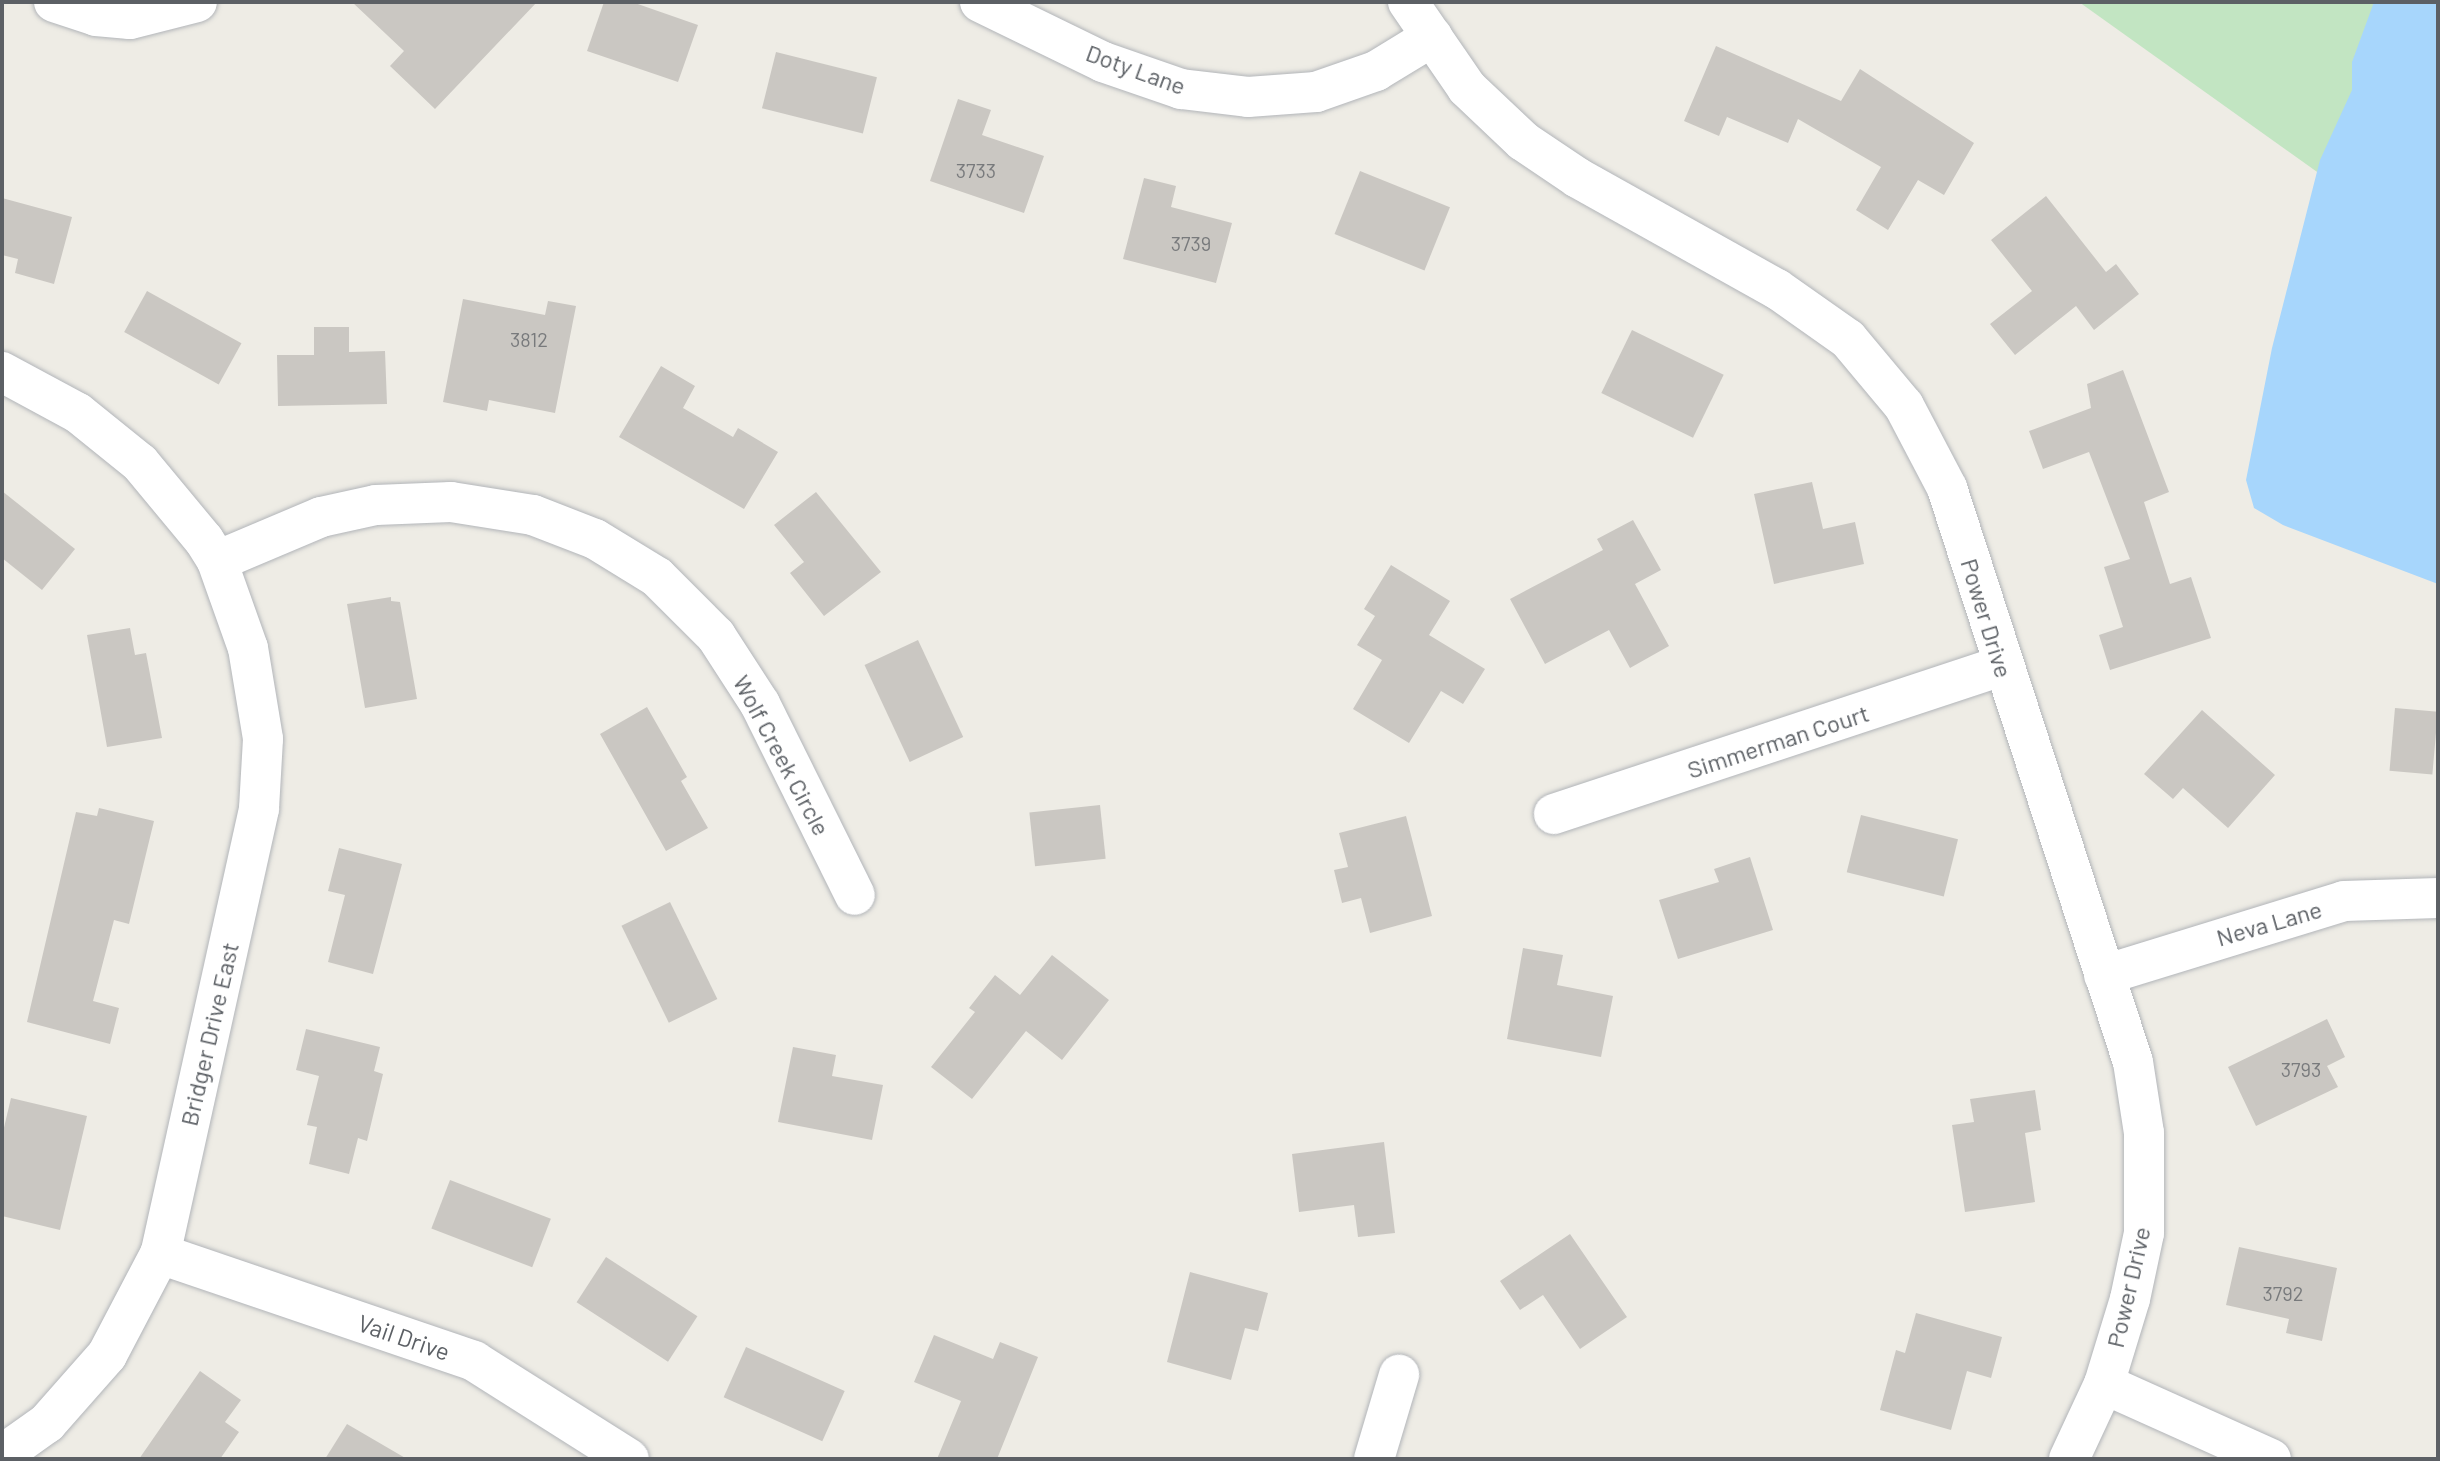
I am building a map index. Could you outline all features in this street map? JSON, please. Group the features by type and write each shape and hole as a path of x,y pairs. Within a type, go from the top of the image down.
{"street":[{"path":"54,2 96,16 130,19 197,2"},
{"name":"Doty Lane","path":"980,2 1103,62 1181,89 1248,97 1316,92 1376,71 1432,37"},
{"name":"Power Drive","path":"1408,2 1467,88 1523,141 1578,178 1777,289 1848,339 1904,406 1947,488 2001,666 2133,1062 2146,1176 2144,1233 2104,1384 2069,1459"},
{"name":"Bridger Drive East","path":"2,372 78,413 140,463 217,561 248,648 263,739 259,809 160,1254 107,1355 47,1423 2,1455"},
{"name":"Wolf Creek Circle","path":"217,561 321,517 376,505 451,502 533,515 595,539 657,577 716,636 760,704 855,895"},
{"name":"Simmerman Court","path":"1554,814 2001,666"},
{"name":"Neva Lane","path":"2104,975 2344,901 2438,898"},
{"name":"Vail Drive","path":"160,1254 474,1361 629,1459"},
{"path":"1374,1459 1399,1375"},
{"path":"2104,1384 2271,1459"}],"green space":[{"path":"2079,2 2438,2 2418,244"}],"water":[{"path":"2374,2 2438,2 2438,584 2283,525 2254,508 2246,480 2272,348 2320,160 2352,90 2352,62"}],"building":[{"path":"352,2 537,2 435,109 390,66 404,51"},
{"path":"604,2 632,2 698,25 678,82 587,51"},
{"path":"1716,46 1841,101 1860,69 1974,143 1944,195 1918,180 1888,230 1856,210 1881,167 1798,119 1788,143 1727,117 1719,136 1684,121"},
{"path":"776,52 877,77 863,133 762,108"},
{"path":"958,99 991,110 982,135 1044,156 1024,213 930,181"},
{"path":"1360,171 1450,207 1424,270 1335,234"},
{"path":"1144,178 1176,186 1171,207 1232,223 1216,283 1123,259"},
{"path":"2046,196 2106,272 2116,264 2139,294 2094,330 2076,306 2015,355 1990,324 2032,291 1991,240"},
{"path":"2,198 72,217 54,284 15,273 18,259 2,255"},
{"path":"147,291 241,343 219,384 124,332"},
{"path":"463,299 545,315 548,301 576,306 555,413 489,400 487,411 443,402"},
{"path":"314,327 349,327 349,352 385,351 387,404 278,406 277,355 314,355"},
{"path":"1632,330 1724,375 1693,438 1601,393"},
{"path":"661,366 695,386 683,408 733,437 738,428 778,452 744,509 619,437"},
{"path":"2123,370 2169,492 2144,502 2170,584 2191,577 2211,638 2110,670 2099,635 2123,627 2104,567 2130,559 2089,452 2043,469 2029,431 2091,408 2087,384"},
{"path":"1812,482 1823,529 1855,522 1864,564 1774,584 1754,494"},
{"path":"2,491 75,549 42,590 2,558"},
{"path":"816,492 881,572 824,616 790,573 804,562 774,525"},
{"path":"1633,520 1661,570 1635,584 1669,646 1630,668 1609,630 1545,664 1510,599 1603,550 1597,539"},
{"path":"1391,565 1450,601 1429,635 1485,669 1463,704 1441,691 1409,743 1353,709 1382,660 1357,645 1375,616 1364,609"},
{"path":"391,597 391,601 400,602 417,699 365,708 347,604"},
{"path":"130,628 135,655 146,653 162,738 107,747 87,635"},
{"path":"918,640 963,737 910,762 865,665"},
{"path":"647,707 687,777 681,781 708,828 666,851 600,734"},
{"path":"2395,708 2438,712 2432,775 2390,771"},
{"path":"2202,710 2275,775 2228,828 2183,788 2173,799 2144,774"},
{"path":"1100,805 1106,859 1035,866 1029,812"},
{"path":"99,808 154,821 129,924 114,920 93,1001 119,1008 110,1044 27,1022 76,812 97,816"},
{"path":"1861,815 1958,839 1944,896 1847,872"},
{"path":"1406,816 1432,916 1370,933 1361,898 1342,903 1334,870 1348,867 1339,833"},
{"path":"339,848 402,864 373,974 328,962 345,895 328,891"},
{"path":"1750,857 1773,930 1678,959 1659,900 1719,882 1714,869"},
{"path":"670,902 717,999 669,1023 621,926"},
{"path":"1523,948 1563,955 1557,985 1613,996 1601,1057 1507,1039"},
{"path":"1052,955 1109,1000 1062,1060 1026,1031 972,1099 931,1067 975,1012 969,1008 995,975 1020,995"},
{"path":"2327,1019 2345,1057 2327,1066 2338,1087 2256,1126 2228,1067"},
{"path":"306,1029 380,1047 374,1071 383,1074 367,1141 358,1138 349,1174 309,1164 317,1127 307,1125 319,1076 296,1070"},
{"path":"793,1047 836,1055 832,1076 883,1085 872,1140 778,1122"},
{"path":"2035,1090 2041,1130 2025,1133 2035,1202 1965,1212 1952,1125 1974,1122 1970,1099"},
{"path":"11,1098 87,1116 60,1230 2,1216 2,1136"},
{"path":"1384,1142 1395,1233 1358,1237 1354,1205 1299,1212 1292,1154"},
{"path":"450,1180 551,1219 532,1267 431,1229"},
{"path":"1570,1234 1627,1317 1580,1349 1543,1295 1520,1310 1500,1281"},
{"path":"2239,1247 2337,1268 2322,1341 2286,1333 2289,1319 2226,1305"},
{"path":"606,1257 697,1316 668,1362 577,1302"},
{"path":"1190,1272 1268,1293 1258,1331 1245,1328 1231,1380 1167,1362"},
{"path":"1916,1313 2002,1337 1991,1378 1967,1371 1951,1430 1880,1410 1896,1350 1905,1353"},
{"path":"934,1335 993,1359 1000,1342 1038,1357 997,1459 937,1459 961,1401 914,1382"},
{"path":"746,1347 845,1391 822,1441 724,1397"},
{"path":"200,1371 241,1400 225,1422 239,1432 220,1459 139,1459"},
{"path":"347,1424 407,1459 325,1459"}]}
